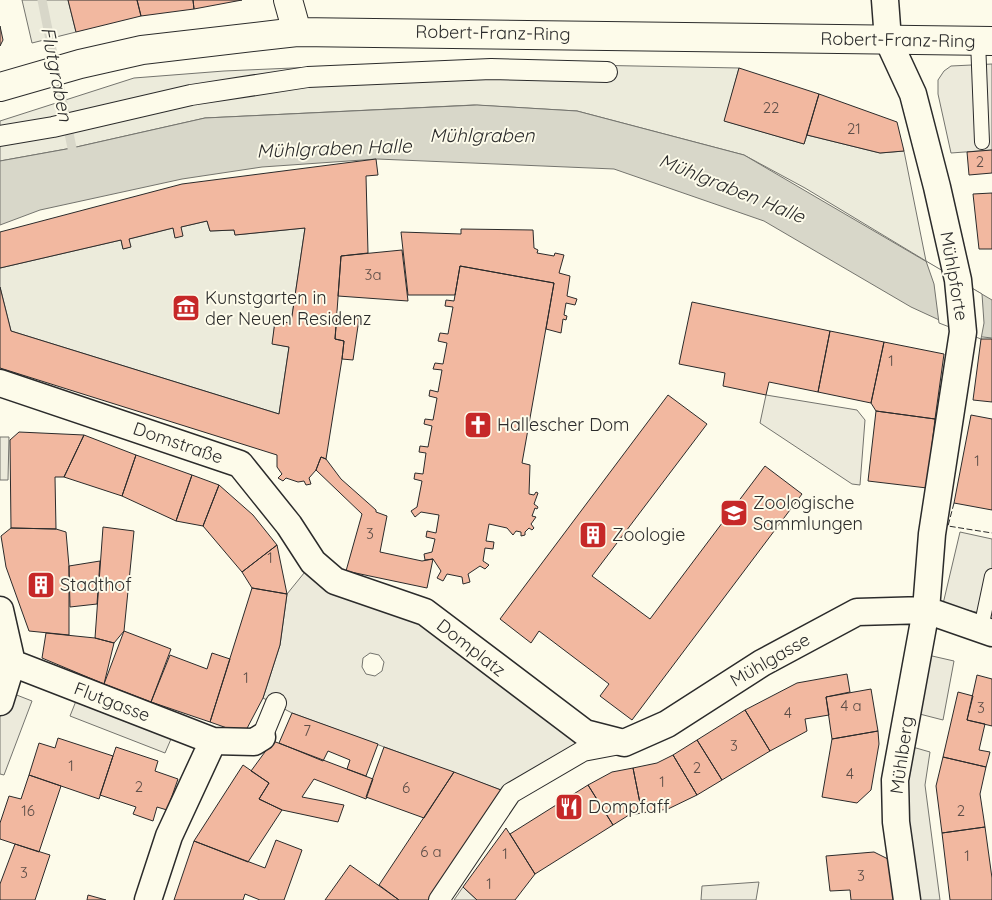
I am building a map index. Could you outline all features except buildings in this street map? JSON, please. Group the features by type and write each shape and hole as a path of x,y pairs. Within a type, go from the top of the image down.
{"street":[{"path":"288,0 296,32"},
{"path":"885,0 888,40"},
{"name":"Robert-Franz-Ring","path":"0,87 80,64 142,50 296,32 985,41"},
{"name":"Mühlpforte","path":"888,40 913,94 958,280 963,332 932,534 926,610"},
{"path":"0,136 53,127 191,95 308,77 491,69 607,72"},
{"name":"Domstraße","path":"0,383 240,464 290,525 313,562"},
{"name":"Domplatz","path":"313,562 335,581 426,612 585,733 624,743"},
{"path":"0,610 12,663 0,702"},
{"name":"Mühlgasse","path":"624,743 667,724 762,662 857,612 926,610 986,631"},
{"name":"Mühlberg","path":"907,900 896,822 895,780 926,610"},
{"name":"Flutgasse","path":"12,663 212,741 254,742 262,737"},
{"path":"262,737 276,704"},
{"path":"148,900 168,836 212,741"},
{"path":"439,900 511,793 582,751 624,743"}],"lane":[{"path":"982,142 985,41"},
{"path":"986,631 992,576"}],"shaded area":[{"path":"22,0 68,0 76,32 32,43"},
{"path":"430,62 739,68 725,121 804,144 807,135 880,153 904,151 926,261 805,188 744,155 577,111 474,105 205,118 72,148 0,161 0,121 134,78 224,71"},
{"path":"992,64 992,150 951,153 938,94 938,80 944,71 951,66"},
{"path":"207,221 210,231 234,230 235,235 305,228 291,323 275,321 273,344 289,347 279,414 11,331 0,287 0,268 121,240 123,249 130,247 129,239 173,228 175,237 181,227"},
{"path":"766,395 857,410 865,420 860,485 852,484 760,423"},
{"path":"0,437 9,437 8,480 0,480"},
{"path":"960,532 992,539 992,616 943,604"},
{"path":"313,562 425,612 624,743 501,790 292,713 263,698 280,645 287,594","holes":["370,653 379,655 384,662 382,671 375,676 366,674 362,667 363,658"]},
{"path":"919,653 954,661 943,720 908,711"},
{"path":"9,692 32,701 4,775 0,774 0,716"},
{"path":"78,696 174,732 165,753 70,716"},
{"path":"902,744 930,752 925,785 940,900 907,900"},
{"path":"759,882 756,900 701,900 702,886"},
{"path":"463,887 477,900 454,900"}],"water":[{"name":"Mühlgraben","path":"477,105 577,111 744,155 992,300 992,338 974,336 911,307 764,221 614,169 377,159 262,167 182,179 40,210 0,225 0,161 72,148 205,118"}],"pier":[{"path":"926,261 982,294 984,323 981,339 939,323 934,284"}],"waterway":[{"name":"Flutgraben","path":"42,0 72,148"}],"fence":[{"path":"954,503 948,526 992,533"}],"place":[{"name":"Kunstgarten in der Neuen Residenz","path":"186,308"},
{"name":"Hallescher Dom","path":"478,425"},
{"name":"Zoologische Sammlungen","path":"734,513"},
{"name":"Zoologie","path":"593,535"},
{"name":"Stadthof","path":"41,585"},
{"name":"Dompfaff","path":"569,807"}],"water label":[{"name":"Mühlgraben Halle","path":"334,148"},
{"name":"Mühlgraben Halle","path":"732,188"}]}
